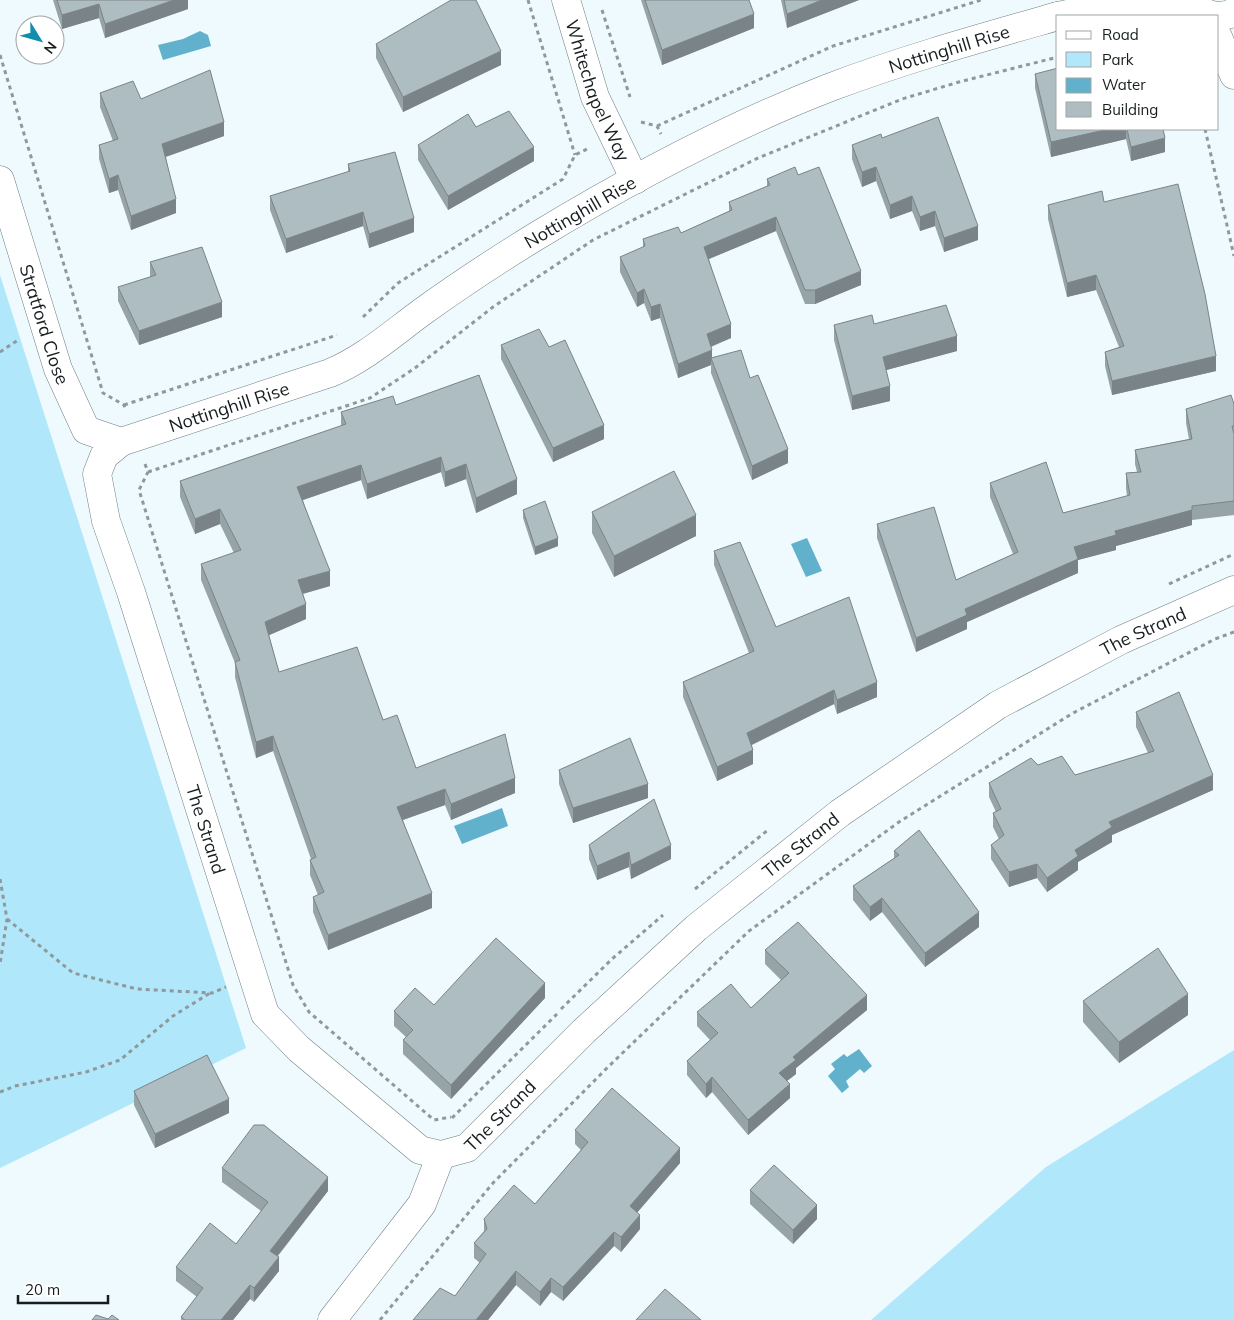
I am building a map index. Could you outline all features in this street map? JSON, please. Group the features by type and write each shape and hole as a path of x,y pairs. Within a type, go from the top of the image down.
{"street":[{"name":"Whitechapel Way","path":"566,0 595,97 635,180"},
{"name":"Nottinghill Rise","path":"1062,15 1107,3 1143,1 1202,14 1229,15 1234,12"},
{"name":"Nottinghill Rise","path":"128,440 330,373 354,363 453,290 534,238 635,180 737,126 831,87 950,46 1056,17"},
{"path":"1219,47 1234,76"},
{"name":"Stratford Close","path":"0,180 58,369 86,430 128,440"},
{"name":"The Strand","path":"128,440 104,456 97,474 106,521 131,592 265,1014 299,1049 420,1150 441,1155 467,1148 584,1031 696,928 840,813 998,705 1122,640 1234,590"},
{"path":"332,1320 422,1204 441,1155"}],"path":[{"path":"528,0 575,155"},
{"path":"360,320 398,283 563,178 575,155 637,121 657,126 833,46 981,0"},
{"path":"602,9 631,102"},
{"path":"0,55 103,393 124,405 340,334"},
{"path":"451,1117 434,1120 309,1012 293,985 139,490 148,472 370,398 415,368 493,307 593,240 758,158 902,99 959,82 1056,58"},
{"path":"657,126 674,159"},
{"path":"1205,130 1234,256"},
{"path":"124,405 128,440 148,472"},
{"path":"380,1320 493,1183 608,1067 749,930 900,822 1073,713 1234,632"},
{"path":"0,879 7,919 0,964"},
{"path":"7,919 73,973 137,989 212,993"},
{"path":"0,1092 15,1086 86,1072 120,1060 173,1016 212,993 254,977"}],"green space":[{"path":"0,275 246,1048 0,1168"},
{"path":"1234,1050 1234,1320 871,1320 1046,1167"}],"water":[{"path":"200,31 208,35 211,46 163,60 158,45 183,39"},
{"path":"807,538 822,571 806,577 791,544"},
{"path":"502,808 508,826 462,844 454,826"},
{"path":"859,1049 872,1066 864,1073 860,1069 846,1081 849,1087 842,1093 828,1076 835,1069 831,1064 844,1054 847,1057"}],"building":[{"path":"57,0 174,0 105,24 99,4 62,15"},
{"path":"451,0 476,0 501,51 403,97 376,44"},
{"path":"645,0 749,0 754,14 662,50"},
{"path":"784,0 822,0 787,14"},
{"path":"1056,69 1056,130 1105,130 1051,142 1035,74"},
{"path":"210,70 224,122 162,144 176,199 131,216 118,175 109,179 99,145 118,139 100,93 133,81 141,99"},
{"path":"509,111 534,147 448,196 418,145 468,114 476,127"},
{"path":"938,117 978,226 944,238 935,211 920,217 912,196 890,205 876,167 862,172 852,145 881,134 882,138"},
{"path":"1127,130 1163,130 1165,138 1131,147"},
{"path":"395,152 414,218 369,234 363,212 286,239 270,196 350,171 348,164"},
{"path":"795,167 798,175 819,167 861,271 815,290 805,290 776,217 704,247 731,324 707,334 712,350 678,364 660,304 651,307 644,289 637,293 620,257 645,246 643,239 678,227 681,233 732,210 729,202 770,185 767,179"},
{"path":"1178,184 1205,294 1216,356 1112,381 1105,352 1124,346 1096,275 1067,283 1048,205 1102,191 1104,202"},
{"path":"202,247 222,302 139,331 118,287 156,275 150,262"},
{"path":"946,305 957,336 883,357 890,386 852,396 834,325 872,315 874,324"},
{"path":"539,329 549,347 565,340 604,425 553,448 501,345"},
{"path":"741,350 750,378 758,375 788,449 752,466 711,358"},
{"path":"479,375 517,479 476,498 466,464 445,472 441,457 367,484 361,465 297,487 330,571 298,580 306,604 265,622 279,672 357,647 383,720 397,715 416,768 505,734 515,778 451,804 445,789 397,807 432,893 328,935 313,897 324,892 310,860 316,857 273,736 256,742 235,662 240,660 201,564 241,550 220,509 195,519 180,481 346,424 341,412 393,396 396,405"},
{"path":"1231,395 1234,404 1234,426 1232,426 1234,434 1234,501 1192,506 1192,510 1115,531 1116,535 1074,547 1078,559 965,609 967,615 916,638 877,524 934,507 956,580 1018,552 990,483 1046,462 1063,513 1130,495 1126,473 1141,472 1135,450 1192,439 1186,409"},
{"path":"674,471 696,515 614,556 592,512"},
{"path":"545,501 558,538 535,547 523,510"},
{"path":"740,542 776,627 849,597 877,682 837,700 834,690 747,733 753,750 717,767 683,682 754,651 714,551"},
{"path":"1179,692 1213,775 1109,822 1112,827 1075,850 1078,856 1047,878 1037,864 1009,872 991,845 1004,835 993,813 1001,809 989,783 1031,758 1038,765 1062,756 1075,775 1154,751 1136,712"},
{"path":"630,738 648,784 573,808 559,770"},
{"path":"654,799 671,845 631,865 629,852 597,866 589,845"},
{"path":"919,830 979,912 925,953 882,898 870,907 853,886 899,855 894,851"},
{"path":"798,922 867,995 793,1057 796,1060 779,1073 790,1084 748,1120 712,1077 706,1084 687,1061 718,1033 697,1012 731,984 751,1008 789,973 765,950"},
{"path":"496,938 545,983 451,1085 403,1040 413,1030 394,1011 415,988 434,1005"},
{"path":"1158,948 1188,994 1119,1042 1083,1001"},
{"path":"207,1055 229,1099 155,1134 134,1091"},
{"path":"612,1088 680,1148 630,1206 640,1215 621,1237 614,1232 563,1287 551,1278 540,1292 516,1271 476,1320 413,1320 440,1288 455,1296 486,1254 474,1243 487,1229 484,1219 514,1185 535,1204 588,1142 575,1130"},
{"path":"254,1125 264,1125 328,1177 270,1251 279,1257 254,1288 250,1285 221,1320 185,1320 181,1317 203,1288 176,1267 210,1223 236,1244 268,1202 222,1168"},
{"path":"774,1165 817,1205 793,1230 750,1190"},
{"path":"665,1289 701,1320 636,1320"},
{"path":"96,1315 108,1319 112,1315 119,1320 92,1320"}]}
